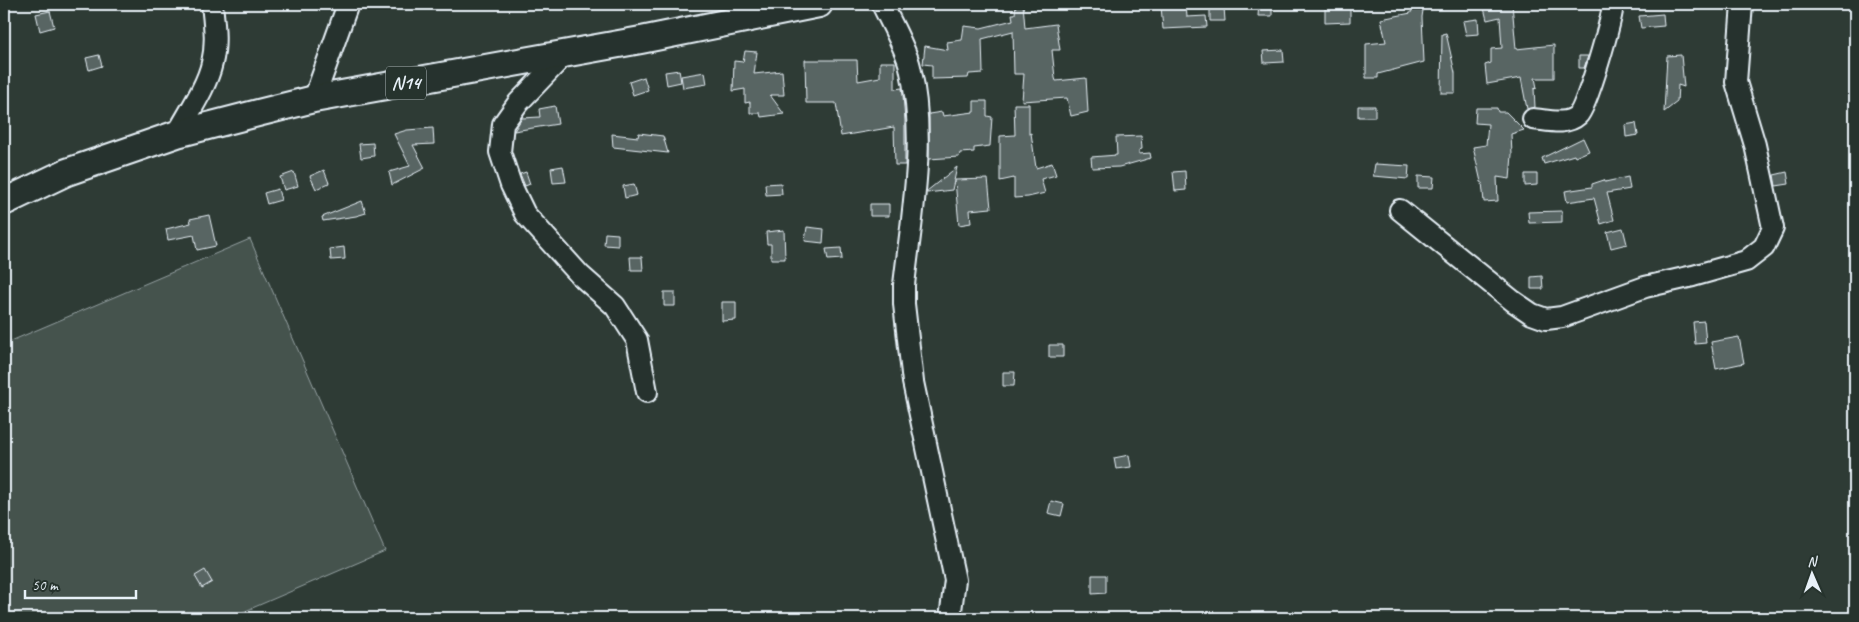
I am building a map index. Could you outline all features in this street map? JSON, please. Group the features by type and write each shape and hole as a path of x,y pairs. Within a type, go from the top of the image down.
{"main road":[{"name":"N14","path":"4,202 67,172 178,134 314,100 641,40 819,4"}],"street":[{"path":"178,134 212,64 215,33 212,4"},
{"path":"314,100 348,4"},
{"path":"882,4 910,65 915,97 919,154 904,284 904,304 914,382 954,570 955,580 950,618"},
{"path":"1533,119 1564,122 1578,115 1588,96 1613,4"},
{"path":"1400,210 1513,301 1532,314 1546,319 1562,318 1645,287 1694,276 1746,260 1764,247 1773,228 1755,145 1736,82 1742,4"},
{"path":"565,54 518,103 504,124 500,152 511,185 525,214 580,274 615,306 636,340 648,392"}],"shaded area":[{"path":"250,239 385,551 229,618 4,618 4,344"}],"building":[{"path":"1016,4 1023,4 1025,28 1056,24 1060,50 1052,50 1056,81 1086,78 1088,112 1071,116 1067,98 1022,101 1024,74 1014,74 1013,31 982,39 983,73 969,74 968,78 932,79 932,65 923,64 925,46 948,50 947,42 962,40 964,26 981,28 1013,20 1012,14 1015,14"},
{"path":"1259,4 1272,5 1272,16 1258,16"},
{"path":"1412,4 1424,4 1422,17 1424,62 1378,74 1378,78 1366,78 1366,44 1386,42 1381,19 1411,13"},
{"path":"1483,4 1512,4 1516,49 1554,45 1554,78 1535,78 1537,88 1534,89 1535,107 1527,109 1521,78 1487,84 1485,65 1491,63 1491,49 1502,48 1500,17 1487,20"},
{"path":"1186,5 1187,17 1206,16 1207,27 1163,29 1161,6"},
{"path":"1350,6 1350,22 1325,23 1325,7"},
{"path":"1224,7 1225,21 1210,21 1210,8"},
{"path":"50,11 54,27 40,31 36,14"},
{"path":"1663,14 1664,26 1641,28 1639,16"},
{"path":"1478,19 1479,34 1466,35 1463,21"},
{"path":"1446,33 1455,73 1455,93 1441,93 1442,34"},
{"path":"1283,50 1284,62 1264,63 1263,51"},
{"path":"745,51 757,52 754,74 782,71 784,95 770,95 784,114 761,117 760,113 750,113 750,102 745,103 745,89 733,91 734,61 743,62"},
{"path":"99,55 102,66 89,70 86,58"},
{"path":"1681,55 1684,87 1678,85 1677,102 1664,112 1667,56"},
{"path":"1579,56 1588,56 1584,68 1579,68"},
{"path":"805,60 857,60 858,81 880,77 880,62 895,62 895,89 902,88 903,95 905,165 895,165 894,127 841,136 836,103 806,103"},
{"path":"679,70 681,82 667,85 665,72"},
{"path":"705,72 707,84 683,88 681,76"},
{"path":"644,77 648,90 633,95 629,82"},
{"path":"974,101 987,101 987,116 992,117 990,146 974,148 974,152 960,153 959,157 929,159 929,114 942,112 943,116 974,112"},
{"path":"1014,104 1029,104 1029,134 1031,133 1036,168 1052,163 1056,175 1041,179 1045,193 1014,198 1014,178 1000,181 1000,136 1015,135"},
{"path":"555,106 558,124 514,131 522,118 540,117 539,109"},
{"path":"1358,106 1375,106 1375,117 1358,117"},
{"path":"1476,108 1497,108 1498,112 1506,112 1524,130 1511,134 1510,179 1497,177 1498,201 1484,202 1482,182 1473,147 1486,145 1488,124 1475,123"},
{"path":"1636,123 1638,135 1626,137 1625,125"},
{"path":"433,128 434,144 413,145 425,168 392,185 389,172 410,166 394,134 407,130"},
{"path":"639,133 663,136 668,153 613,147 612,134 638,137"},
{"path":"1141,136 1142,149 1139,150 1139,154 1150,153 1151,158 1119,167 1092,168 1091,157 1117,155 1116,137"},
{"path":"1583,138 1589,151 1575,157 1574,155 1544,164 1542,158"},
{"path":"373,143 374,156 361,158 359,144"},
{"path":"1375,164 1409,166 1408,179 1373,176"},
{"path":"563,166 566,182 553,183 551,168"},
{"path":"957,167 952,190 927,193 927,191"},
{"path":"324,170 329,183 316,189 310,176"},
{"path":"1185,171 1186,190 1175,191 1173,172"},
{"path":"294,172 298,186 284,190 280,177"},
{"path":"526,172 530,184 525,186 520,174"},
{"path":"1787,172 1789,184 1776,186 1774,175"},
{"path":"1525,174 1537,174 1537,185 1525,186"},
{"path":"1418,176 1434,177 1433,188 1418,188"},
{"path":"1628,177 1630,189 1607,193 1614,220 1601,224 1594,198 1567,202 1565,191 1592,187 1592,184 1604,180 1605,182"},
{"path":"988,179 991,208 970,210 971,223 959,225 955,180"},
{"path":"781,183 782,194 766,195 765,184"},
{"path":"634,184 637,195 625,198 623,186"},
{"path":"278,189 281,200 267,204 264,193"},
{"path":"362,201 366,213 323,221 322,217"},
{"path":"870,204 889,204 889,216 870,216"},
{"path":"1562,211 1562,222 1529,223 1528,212"},
{"path":"209,215 216,246 197,250 194,235 168,240 166,229 191,223 190,219"},
{"path":"807,227 824,229 823,243 805,241"},
{"path":"1623,228 1627,244 1611,248 1607,232"},
{"path":"784,230 785,259 771,259 771,244 767,244 766,232"},
{"path":"605,233 618,234 618,246 604,245"},
{"path":"344,247 345,259 331,260 330,249"},
{"path":"841,248 842,259 828,260 826,249"},
{"path":"630,257 642,257 643,270 631,270"},
{"path":"1542,276 1543,289 1531,289 1531,277"},
{"path":"664,292 675,292 675,306 664,306"},
{"path":"722,302 736,302 736,320 722,321"},
{"path":"1704,321 1706,343 1695,344 1693,322"},
{"path":"1739,337 1744,363 1716,369 1711,342"},
{"path":"1049,345 1063,345 1063,357 1049,357"},
{"path":"1003,372 1015,372 1014,386 1003,386"},
{"path":"1129,455 1131,467 1116,469 1114,458"},
{"path":"1051,501 1064,504 1061,516 1048,513"},
{"path":"205,570 212,582 202,588 195,576"},
{"path":"1092,575 1106,575 1106,593 1092,594"}]}
